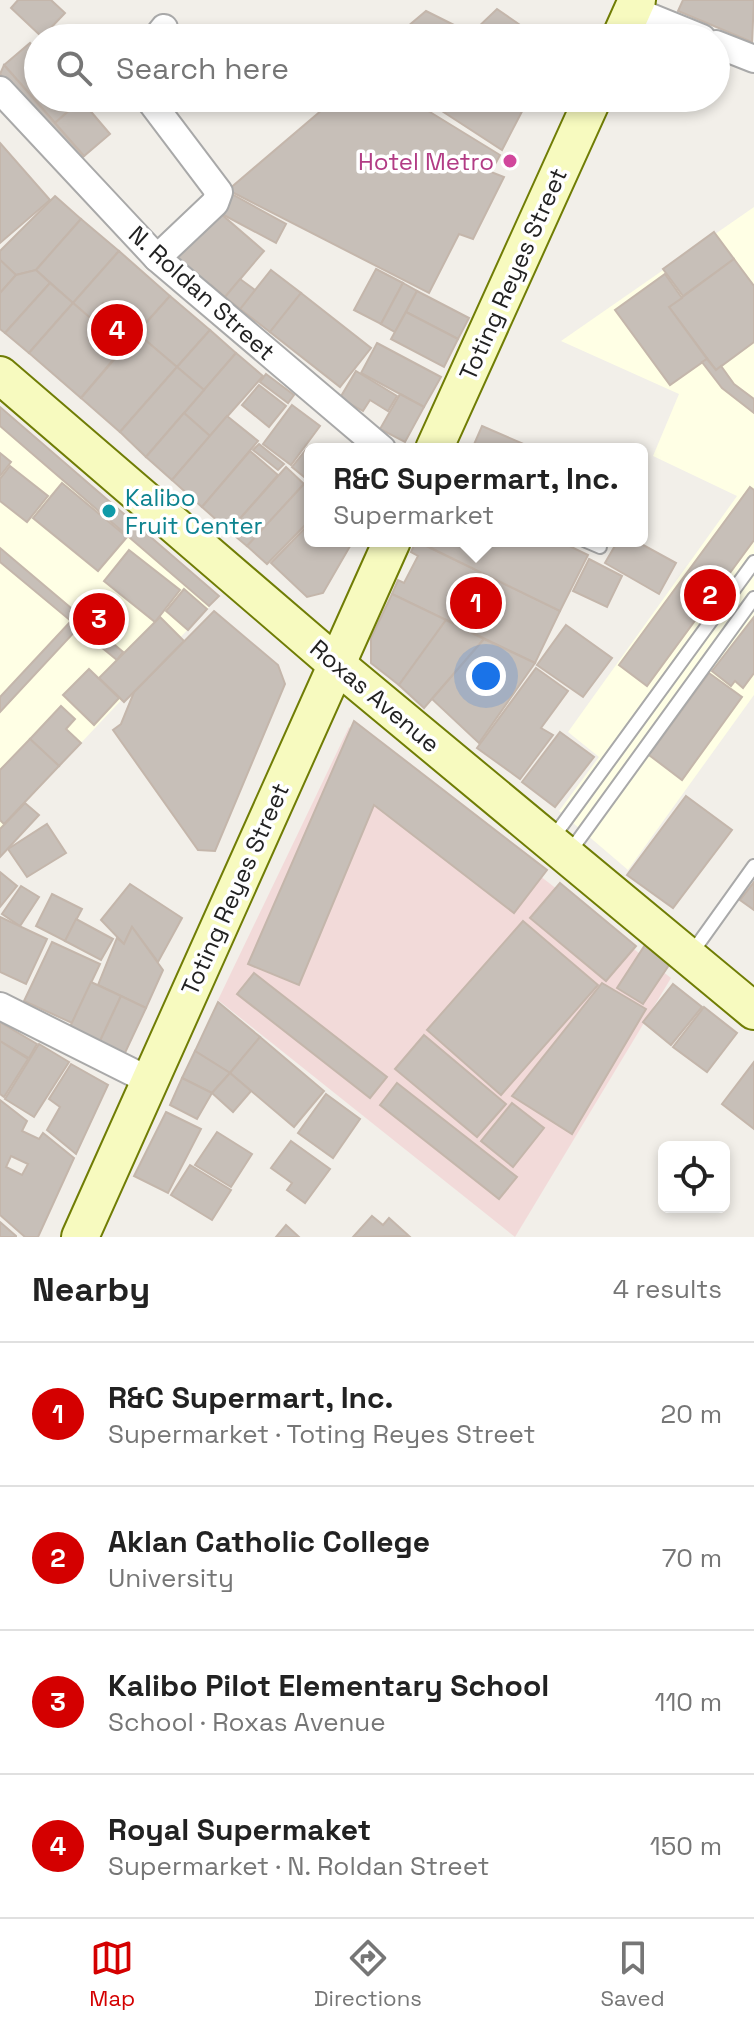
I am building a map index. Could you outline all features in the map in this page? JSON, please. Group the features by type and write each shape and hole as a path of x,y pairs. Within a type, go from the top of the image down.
{"main road":[{"name":"Toting Reyes Street","path":"437,443 587,112"},
{"name":"Roxas Avenue","path":"0,375 336,664 754,1011"},
{"name":"Toting Reyes Street","path":"80,1237 389,547"}],"street":[{"path":"630,16 656,24"},
{"path":"730,50 754,59"},
{"name":"N. Roldan Street","path":"0,90 157,258 375,443"},
{"path":"157,258 215,203 219,192 159,112"},
{"path":"0,1006 150,1081"}],"lane":[{"path":"558,849 754,562"},
{"path":"558,849 754,598"},
{"path":"689,957 754,866"}],"shaded area":[{"path":"754,207 754,695 628,870 559,811 599,757 568,732 737,496 653,456 679,394 561,341"},
{"path":"0,426 209,607 0,829"},
{"path":"349,727 671,978 515,1237 218,1000"}],"building":[{"path":"18,0 51,0 65,13 54,24 28,24 11,8"},
{"path":"683,0 754,0 752,42 730,33 730,24 709,24 678,11"},
{"path":"497,9 519,24 481,24"},
{"path":"426,11 452,24 411,24"},
{"path":"24,48 24,88 4,65"},
{"path":"4,65 24,88 24,101 0,74"},
{"path":"33,112 45,112 84,156 77,162"},
{"path":"45,112 67,112 55,123"},
{"path":"67,112 91,112 110,134 84,156 55,123"},
{"path":"320,112 430,112 500,155 491,172 504,177 473,239 459,234 429,293 228,190"},
{"path":"444,112 522,112 502,150"},
{"path":"0,143 50,200 0,243"},
{"path":"230,193 286,224 276,243 220,213"},
{"path":"55,196 81,219 36,270 16,275 0,260 0,251"},
{"path":"213,207 264,251 225,297 211,285 208,289 170,257"},
{"path":"81,219 119,251 73,303 36,270"},
{"path":"714,232 734,259 683,296 663,269"},
{"path":"119,251 170,296 137,333 103,303 90,318 73,303"},
{"path":"734,259 754,286 754,342 716,370 669,307"},
{"path":"0,260 16,275 0,293"},
{"path":"376,269 403,283 381,324 354,310"},
{"path":"36,270 50,283 5,333 0,329 0,293 16,275"},
{"path":"271,270 301,293 270,332 240,309"},
{"path":"665,274 682,298 669,307 707,359 670,385 615,310"},
{"path":"240,279 255,290 240,309 225,297"},
{"path":"50,283 73,303 29,353 5,333"},
{"path":"403,283 417,291 395,332 381,324"},
{"path":"417,291 469,318 458,339 406,312"},
{"path":"301,293 371,348 340,387 270,332"},
{"path":"170,296 210,330 177,367 137,333"},
{"path":"73,303 124,347 81,398 29,353"},
{"path":"406,312 458,339 444,367 391,339"},
{"path":"210,330 236,353 204,390 177,367"},
{"path":"137,333 177,367 120,432 81,398"},
{"path":"377,343 441,377 424,407 361,373"},
{"path":"236,353 263,376 210,436 184,413"},
{"path":"707,359 716,370 721,366 734,384 754,399 754,413 722,388 702,362"},
{"path":"177,367 204,390 146,457 120,432"},
{"path":"356,371 397,396 388,411 370,400 363,411 340,398"},
{"path":"266,374 294,395 288,403 260,382"},
{"path":"259,385 286,406 269,427 242,405"},
{"path":"400,394 424,407 405,442 380,429"},
{"path":"292,405 320,426 307,443 304,443 291,465 263,444"},
{"name":"Kalibo Fruit Center","path":"0,407 219,596 209,606 0,426"},
{"path":"184,413 210,436 172,480 146,457"},
{"path":"227,416 258,441 202,507 172,480"},
{"path":"482,426 521,443 475,443"},
{"path":"259,444 284,464 278,470 253,450"},
{"path":"250,451 278,475 229,531 202,507"},
{"path":"304,452 304,477 292,467"},
{"path":"0,453 11,462 0,476"},
{"path":"10,466 48,496 27,522 0,501 0,479"},
{"path":"286,467 304,484 247,546 229,531"},
{"path":"62,483 127,537 98,571 33,518"},
{"path":"304,484 304,526 267,564 247,546"},
{"path":"750,487 754,490 754,540 647,686 619,665"},
{"path":"304,529 304,547 350,547 323,593 307,597 271,563"},
{"path":"413,547 428,547 560,611 535,663 392,594 398,580 404,583 418,556 411,552"},
{"path":"571,547 588,555 560,611 431,548"},
{"path":"614,547 647,547 676,563 659,594 605,563"},
{"path":"0,548 123,652 117,660 78,628 0,712 0,697 71,621 0,562"},
{"path":"129,550 180,590 155,622 104,581"},
{"path":"589,559 622,576 607,607 573,591"},
{"path":"184,589 207,609 188,630 166,611"},
{"path":"392,594 446,620 399,685 371,663 371,638"},
{"path":"214,611 278,665 285,684 215,851 198,850 113,730 121,724 134,692"},
{"path":"160,617 184,641 124,702 99,678"},
{"path":"754,617 754,673 743,688 735,681 731,686 712,671"},
{"path":"446,620 484,639 424,708 399,685"},
{"path":"566,625 612,658 583,697 537,665"},
{"path":"484,639 535,663 479,743 432,699"},
{"path":"536,668 568,691 541,728 553,735 520,779 477,748"},
{"path":"89,669 119,698 94,725 63,695"},
{"path":"709,673 742,697 682,780 649,755"},
{"path":"61,706 75,719 66,729 81,743 59,766 30,739"},
{"path":"354,721 547,870 514,913 374,805 299,985 248,964"},
{"path":"560,732 594,757 555,807 522,782"},
{"path":"30,739 59,766 4,824 0,820 0,770"},
{"path":"686,796 732,830 673,908 627,875"},
{"path":"25,803 39,815 0,857 0,829"},
{"path":"47,824 66,853 27,877 8,849"},
{"path":"0,872 17,886 0,907"},
{"path":"754,882 754,910 740,900"},
{"path":"560,883 636,946 606,981 530,918"},
{"path":"130,884 182,918 158,962 132,927 124,944 101,920"},
{"path":"21,886 39,897 20,926 2,914"},
{"path":"52,894 82,909 65,941 36,926"},
{"path":"0,917 47,939 26,984 0,972"},
{"path":"76,919 113,939 101,960 65,941"},
{"path":"523,921 598,985 501,1095 427,1030"},
{"path":"132,927 163,970 146,1008 98,985 117,938 124,944"},
{"path":"52,942 100,964 72,1023 24,1001"},
{"path":"645,945 671,962 643,1004 617,988"},
{"path":"254,973 387,1077 370,1098 237,994"},
{"path":"91,982 121,996 99,1043 69,1029"},
{"path":"602,983 646,1009 572,1134 512,1096"},
{"path":"673,984 702,1007 671,1045 643,1022"},
{"path":"121,996 146,1008 124,1055 99,1043"},
{"path":"218,1002 260,1037 230,1073 195,1051"},
{"path":"704,1007 737,1033 707,1072 673,1047"},
{"path":"0,1022 37,1044 29,1058 0,1041"},
{"path":"424,1035 506,1104 477,1137 395,1069"},
{"path":"260,1037 324,1091 294,1127 230,1073"},
{"path":"0,1041 28,1059 4,1097 0,1094"},
{"path":"39,1044 69,1062 34,1117 5,1099"},
{"path":"195,1051 230,1073 212,1093 182,1078"},
{"path":"754,1062 754,1129 722,1104"},
{"path":"71,1064 108,1085 76,1154 47,1130 60,1107 49,1099"},
{"path":"230,1073 251,1091 233,1112 212,1093"},
{"path":"182,1078 212,1093 197,1119 170,1105"},
{"path":"397,1083 517,1177 499,1199 380,1105"},
{"path":"326,1094 360,1119 333,1158 298,1133"},
{"path":"0,1100 27,1121 22,1131 39,1139 43,1133 74,1158 38,1237 25,1237 0,1215","holes":["11,1156 28,1164 22,1175 6,1167"]},
{"path":"512,1103 544,1128 513,1167 481,1141"},
{"path":"166,1112 201,1129 168,1193 134,1176"},
{"path":"217,1132 252,1154 231,1187 195,1165"},
{"path":"291,1141 330,1169 305,1203 287,1190 292,1183 271,1168"},
{"path":"190,1165 231,1190 212,1220 171,1195"},
{"path":"372,1216 383,1225 389,1218 409,1236 353,1237"},
{"path":"0,1222 16,1236 16,1237 0,1237"},
{"path":"286,1225 299,1237 276,1237"}],"place":[{"name":"Hotel Metro","path":"510,161"},
{"name":"Royal Supermaket","path":"117,330"},
{"name":"Kalibo Fruit Center","path":"109,511"},
{"name":"Aklan Catholic College","path":"710,595"},
{"name":"R&C Supermart, Inc.","path":"476,603"},
{"name":"Kalibo Pilot Elementary School","path":"99,619"}]}
